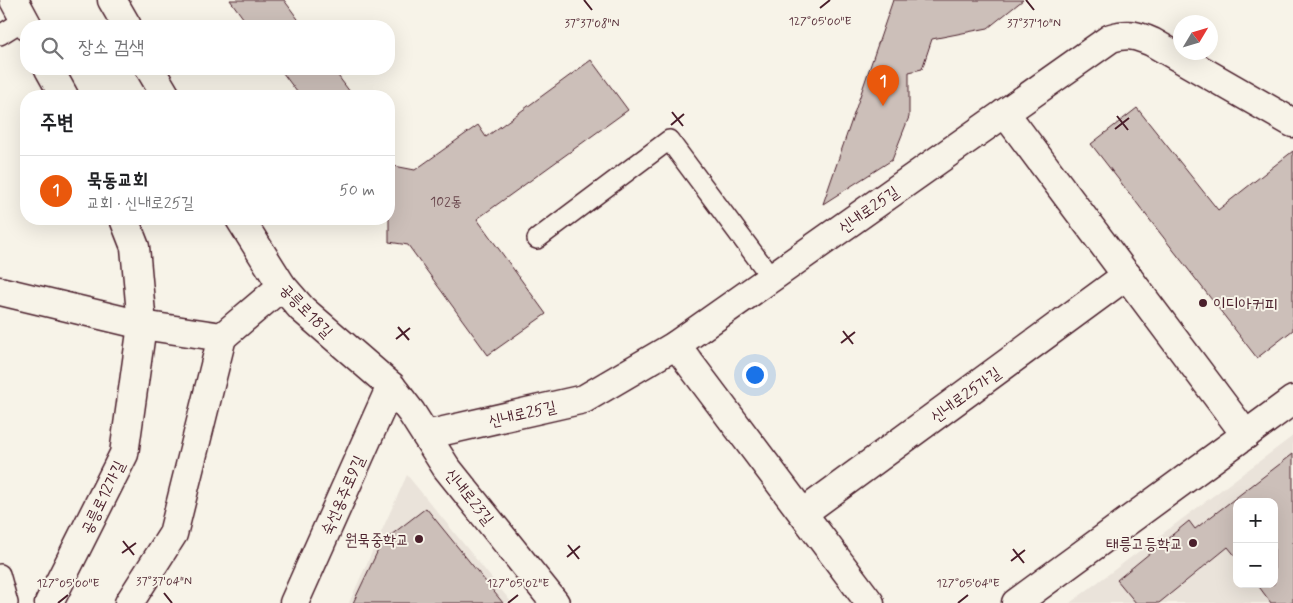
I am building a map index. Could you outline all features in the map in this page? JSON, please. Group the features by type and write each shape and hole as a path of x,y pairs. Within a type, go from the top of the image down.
{"street":[{"path":"112,0 124,20"},
{"name":"신내로25길","path":"426,435 584,399 676,345 1111,38 1124,34 1139,36 1152,42 1293,123"},
{"path":"52,75 61,90"},
{"path":"154,75 162,90"},
{"path":"1006,113 1246,435"},
{"name":"공릉로12가길","path":"49,603 124,454 142,325 134,247 126,225"},
{"name":"공릉로18길","path":"244,225 282,286 302,309 391,386"},
{"name":"신내로25가길","path":"802,513 1127,275"},
{"path":"129,603 173,534 222,338 282,286"},
{"path":"0,291 142,325 222,338"},
{"path":"676,345 870,603"},
{"name":"신내로23길","path":"391,386 411,412 446,467 555,603"},
{"name":"숙선옹주로9길","path":"294,603 391,386"},
{"path":"1016,603 1293,400"}],"lane":[{"path":"0,35 22,15"},
{"path":"538,239 669,140 771,277"},
{"path":"0,574 8,603"}],"shaded area":[{"name":"태릉고등학교","path":"1293,436 1293,603 1070,603"},
{"name":"원묵중학교","path":"407,475 512,603 349,603"}],"building":[{"path":"230,0 284,0 299,20 245,20"},
{"path":"893,0 1023,0 988,28 932,39 922,69 909,72 909,117 892,160 823,204"},
{"path":"591,60 628,110 477,219 546,314 488,355 408,245 389,242 389,225 395,225 395,166 415,170 478,125 486,137"},
{"path":"284,75 337,75 349,90 296,90"},
{"path":"1137,108 1218,210 1293,151 1293,330 1257,358 1091,144"},
{"path":"1293,454 1293,603 1271,603 1260,588 1278,588 1278,498 1236,498"},
{"path":"1233,500 1233,553 1228,547 1159,603 1136,603 1117,580 1189,521 1195,529"},
{"name":"원묵중학교","path":"426,508 503,603 353,603 382,542"}],"place":[{"name":"묵동교회","path":"883,106"},
{"name":"이디아커피","path":"1203,303"},
{"name":"원묵중학교","path":"419,539"},
{"name":"태릉고등학교","path":"1193,543"}]}
